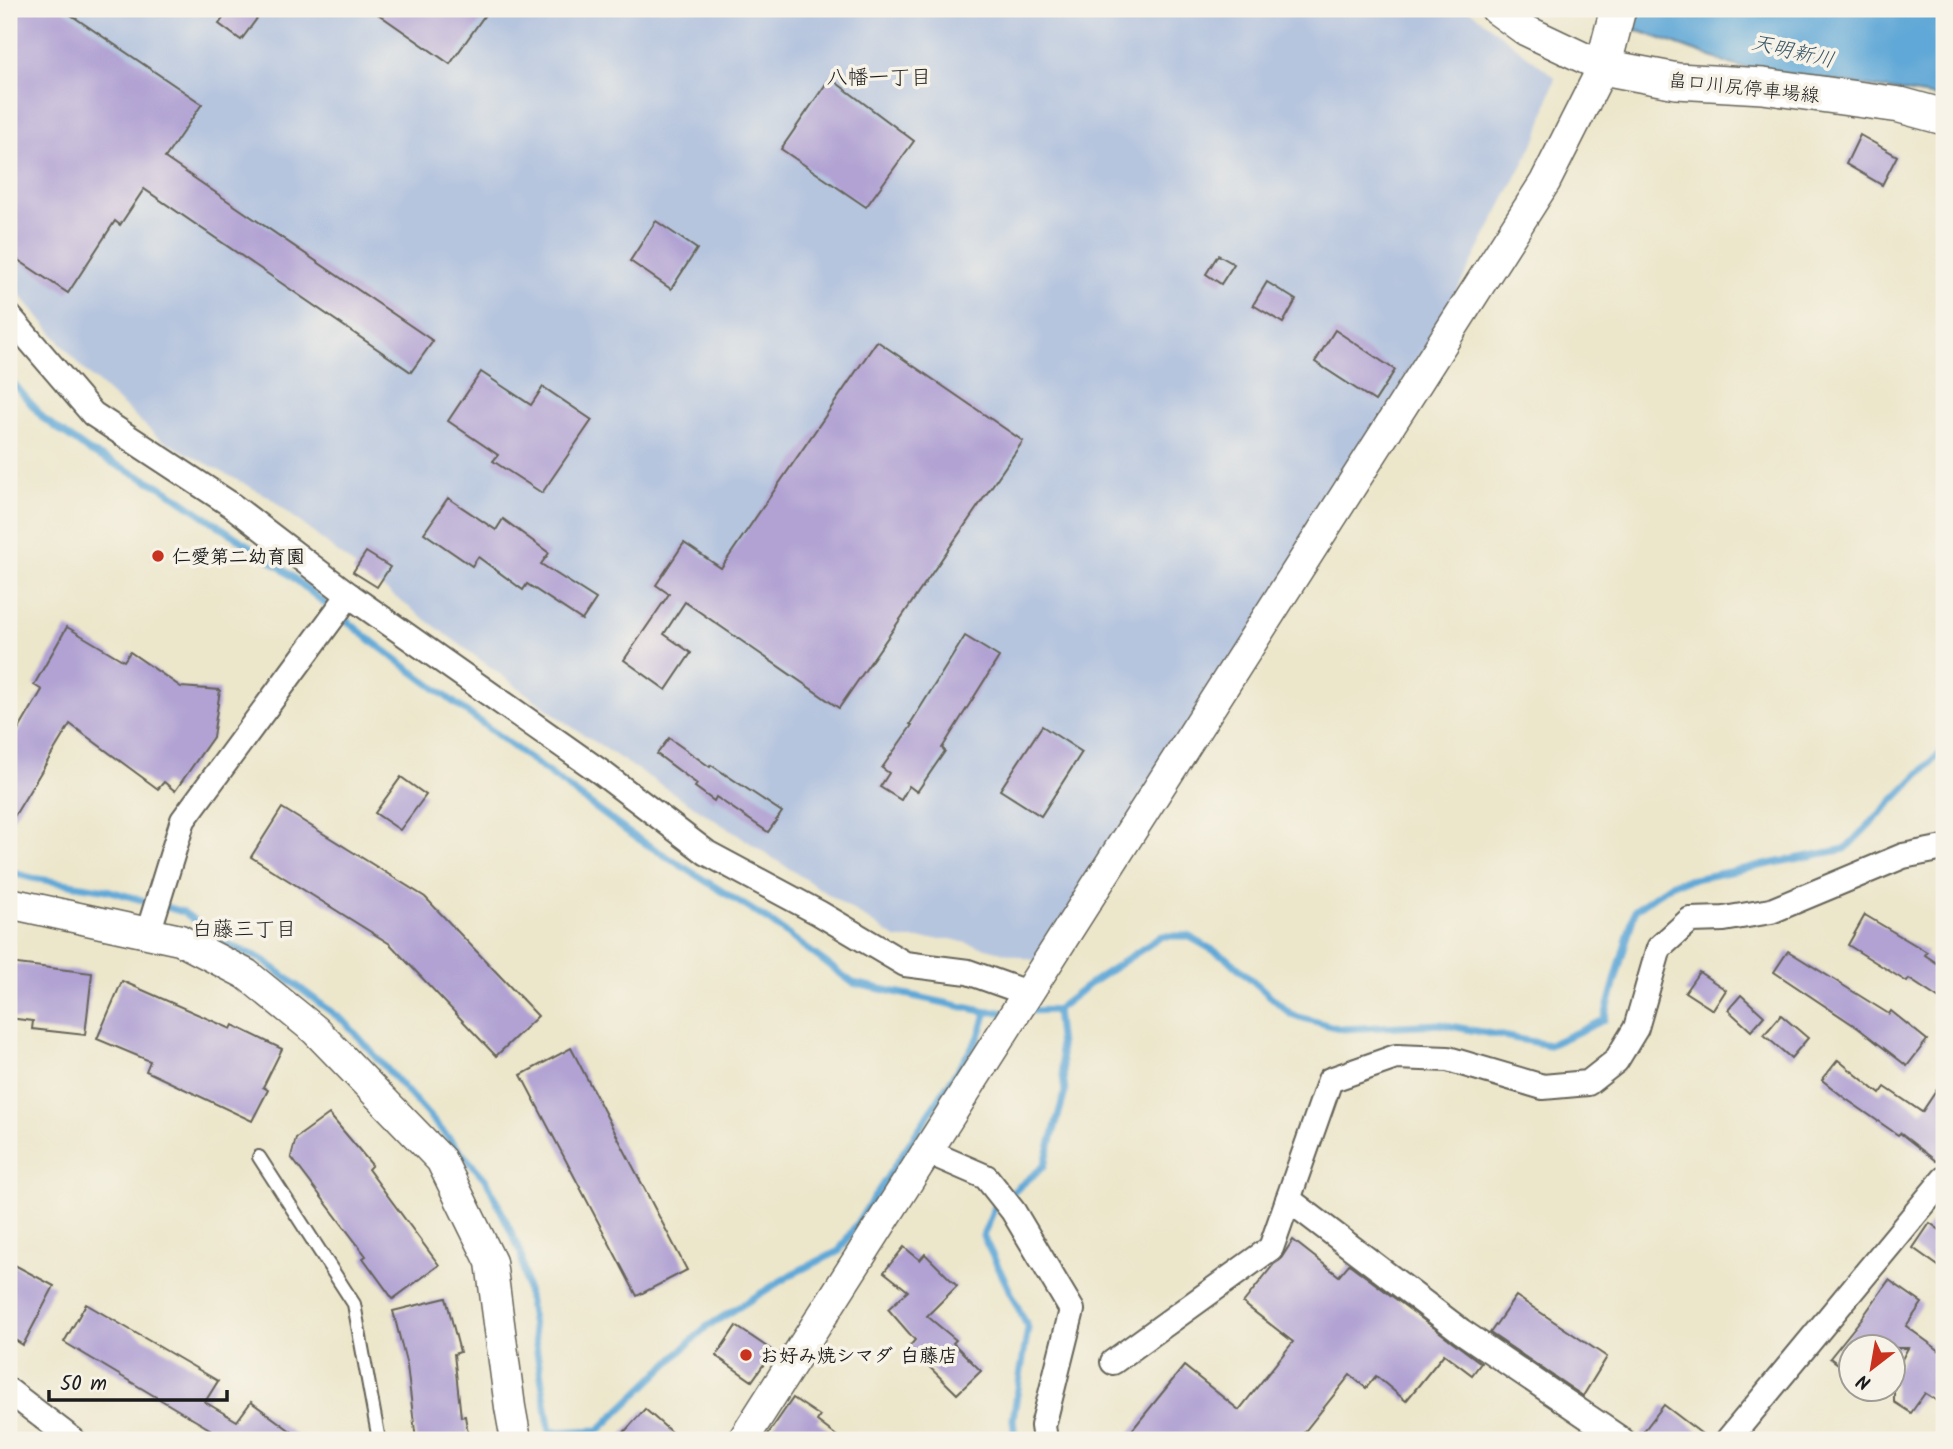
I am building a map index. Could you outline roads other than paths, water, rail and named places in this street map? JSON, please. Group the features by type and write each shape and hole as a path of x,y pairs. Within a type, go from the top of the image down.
{"main road":[{"name":"畠口川尻停車場線","path":"1610,37 1677,81 1763,86 1900,105 1944,117"}],"street":[{"path":"743,1440 1545,182 1610,37 1525,30 1496,9"},
{"path":"9,316 93,414 230,504 349,595 602,773 707,853 819,913 905,964 968,972 1027,993"},
{"path":"148,933 183,820 349,595"},
{"path":"1113,1362 1271,1248 1330,1080 1396,1058 1448,1059 1543,1087 1588,1083 1616,1061 1636,1028 1659,948 1690,920 1724,919 1771,911 1903,856 1944,848"},
{"path":"9,903 180,940 246,974 315,1030 441,1160 491,1262 516,1440"},
{"path":"926,1151 986,1177 1013,1211 1072,1310 1043,1426 1045,1440"},
{"path":"1728,1440 1944,1179"},
{"path":"1288,1199 1461,1331 1622,1440"},
{"path":"9,1391 73,1440"}],"lane":[{"path":"259,1157 354,1304 379,1440"}],"water":[{"name":"天明新川","path":"1578,9 1944,9 1944,98 1736,66"}],"waterway":[{"path":"9,378 44,419 89,451 163,488 280,567 373,642 629,833 768,920 853,983 987,1012 1005,1012"},
{"path":"1024,1011 1056,1010 1091,983 1162,936 1188,936 1227,958 1292,1015 1342,1029 1440,1024 1549,1045 1604,1020 1635,910 1673,883 1845,849 1944,749"},
{"path":"9,872 107,890 183,912 229,945 263,960 346,1023 487,1181 521,1253 550,1432 599,1430 705,1328 792,1274 839,1251 978,1039 987,1012"},
{"path":"1015,1440 1013,1419 1028,1328 983,1236 995,1207 1044,1166 1065,1092 1056,1010"}],"place":[{"name":"仁愛第二幼育園","path":"158,556"},
{"name":"お好み焼シマダ 白藤店","path":"746,1355"}],"district":[{"name":"八幡一丁目","path":"879,77"},
{"name":"白藤三丁目","path":"244,929"}]}
